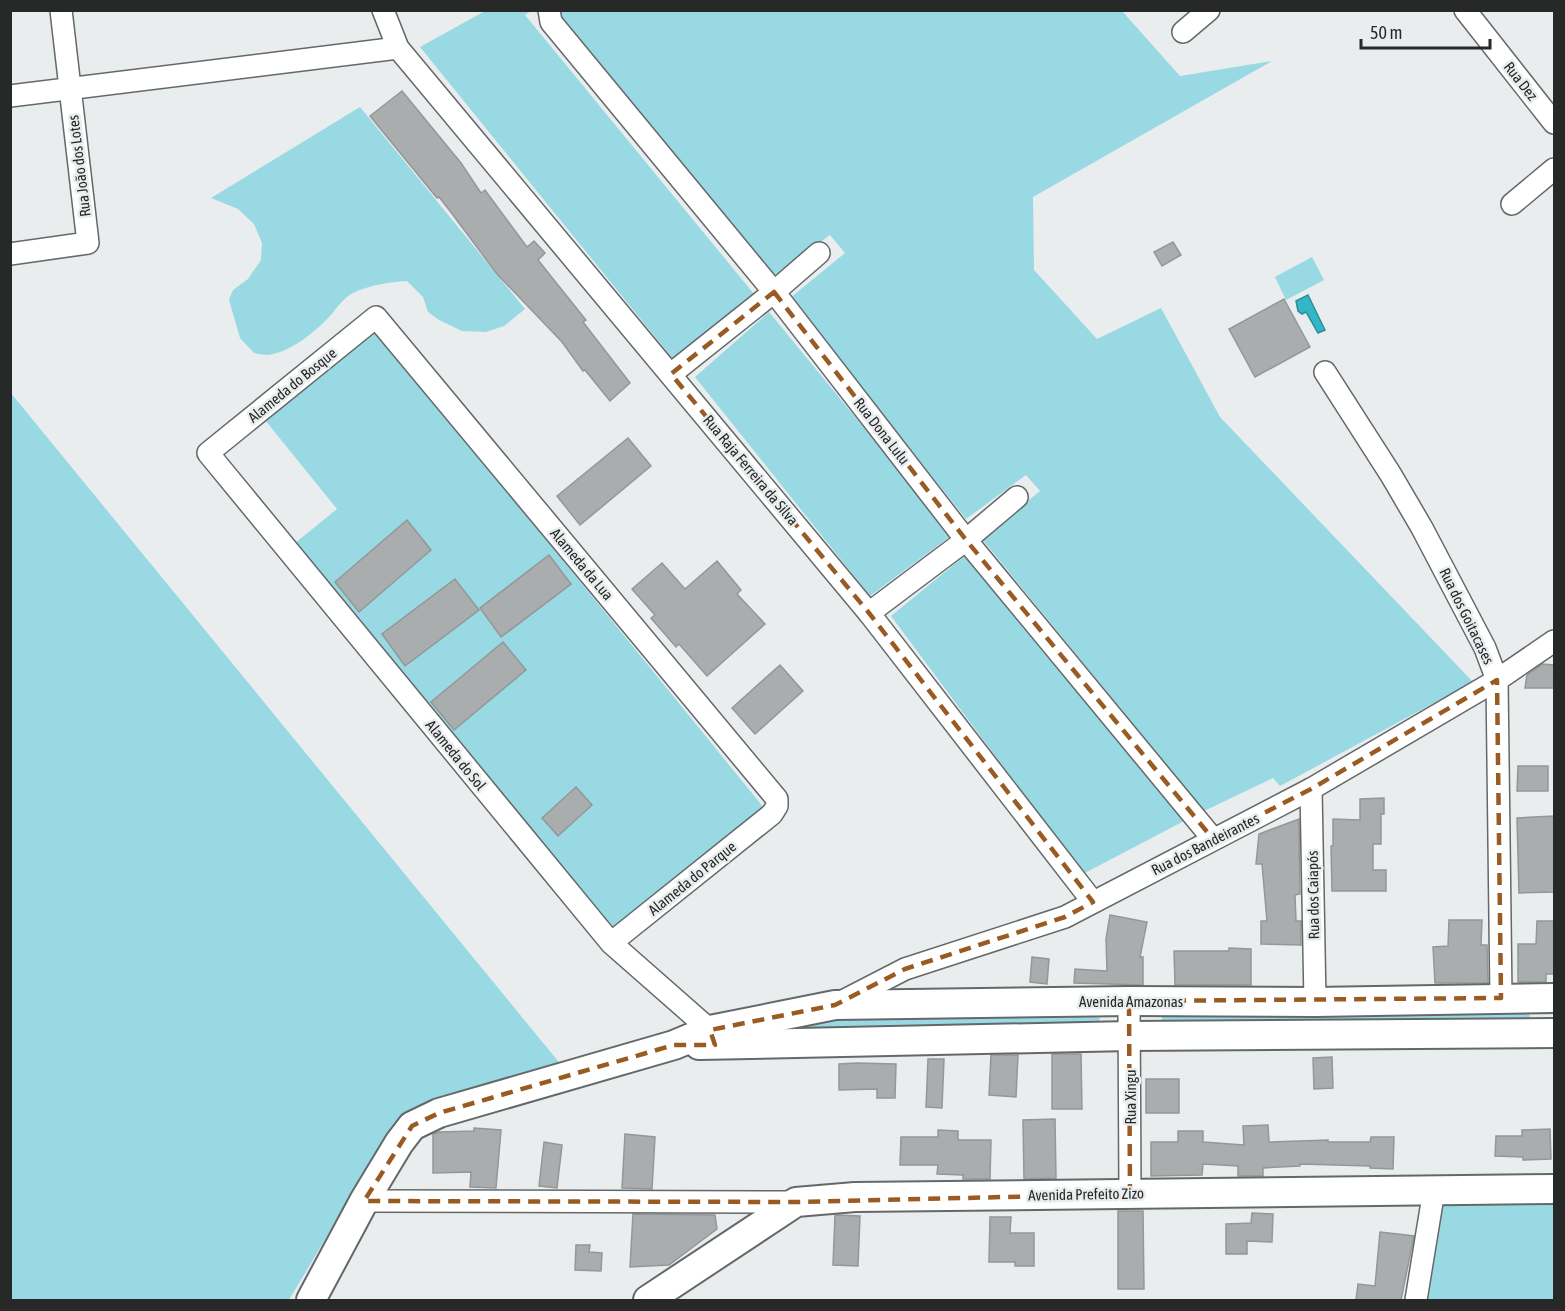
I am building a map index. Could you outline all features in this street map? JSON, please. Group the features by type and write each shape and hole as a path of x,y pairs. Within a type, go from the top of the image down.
{"main road":[{"name":"Avenida Amazonas","path":"712,1038 835,1005 1554,998"},
{"path":"311,1300 364,1201 412,1126 439,1113 674,1045 712,1038 1554,1033"},
{"name":"Avenida Prefeito Zizo","path":"648,1300 796,1202 855,1197 1554,1189"}],"street":[{"name":"Rua João dos Lotes","path":"10,254 88,243 61,10"},
{"name":"Rua Raja Ferreira da Silva","path":"383,10 398,48 869,613 1093,902"},
{"path":"1183,32 1209,10"},
{"name":"Rua Dez","path":"1465,10 1554,123"},
{"name":"Rua Dona Lulu","path":"550,16 774,292 966,540 1213,839"},
{"path":"10,96 398,48"},
{"path":"1512,204 1554,169"},
{"path":"671,374 819,254"},
{"name":"Alameda do Bosque","path":"208,453 376,317"},
{"name":"Alameda da Lua","path":"376,317 772,792 777,799 777,806 772,814"},
{"name":"Rua dos Goitacases","path":"1325,372 1422,528 1485,648 1497,680 1501,998"},
{"name":"Alameda do Sol","path":"208,453 611,943 712,1038"},
{"path":"869,613 966,540 1017,497"},
{"name":"Rua dos Bandeirantes","path":"835,1005 905,969 1065,917 1311,789 1497,680 1554,641"},
{"name":"Rua dos Caiapós","path":"1311,789 1315,1002"},
{"name":"Alameda do Parque","path":"611,943 772,814"},
{"name":"Rua Xingu","path":"1129,1001 1130,1194"},
{"path":"1416,1300 1434,1190"},
{"path":"364,1201 796,1202"}],"highlighted area":[{"path":"774,292 966,540 1213,839 1311,789 1497,680 1501,998 1129,1001 1130,1194 796,1202 364,1201 412,1126 439,1113 674,1045 715,1045 710,1030 835,1005 905,969 1065,917 1093,902 869,613 671,374"}],"shaded area":[{"path":"485,11 531,11 525,15 754,294 673,359 420,47"},
{"path":"553,11 1122,11 1180,76 1272,61 1033,197 1034,270 1097,339 1161,308 1220,417 1473,682 1280,786 1273,778 1204,811 982,539 1040,491 1026,475 966,519 790,298 845,253 830,235 770,279"},
{"path":"360,107 525,309 504,326 486,332 462,331 428,312 423,297 407,281 386,283 350,295 317,328 294,346 268,355 254,353 240,338 229,300 233,290 248,279 261,260 262,243 254,224 238,209 211,198"},
{"path":"1312,257 1324,280 1286,300 1275,277"},
{"path":"1308,295 1325,330 1318,333 1306,312 1302,314 1298,311 1296,301"},
{"path":"769,312 952,535 870,596 695,377"},
{"path":"375,329 764,808 611,934 294,544 337,509 265,420","holes":["407,521 431,549 360,611 335,582","549,556 570,584 501,637 480,608","456,579 479,610 405,665 382,634","503,642 526,670 454,729 431,702"]},
{"path":"10,392 562,1066 424,1105 395,1122 289,1300 11,1300"},
{"path":"967,554 1184,821 1083,874 891,616"},
{"path":"1529,1005 1530,1023 1162,1030 1162,1009"},
{"path":"1099,1011 1100,1028 783,1031 787,1024 860,1014"},
{"path":"1554,1203 1554,1300 1426,1300 1440,1205"}],"building":[{"path":"402,91 461,163 481,193 485,190 527,247 534,241 545,253 538,260 586,320 583,322 630,383 610,401 585,370 583,371 562,342 497,274 439,197 437,198 370,116"},
{"path":"1173,242 1181,255 1162,266 1154,252"},
{"path":"1284,299 1310,347 1255,377 1229,329"},
{"path":"628,438 651,466 580,525 557,496"},
{"path":"407,520 431,550 359,612 335,582"},
{"path":"549,555 571,584 501,637 480,608"},
{"path":"717,561 741,590 737,594 765,624 707,676 679,644 676,647 651,618 655,615 632,589 662,563 685,589"},
{"path":"455,579 479,610 405,666 382,634"},
{"path":"503,642 526,670 454,730 431,702"},
{"path":"1542,664 1554,665 1554,688 1525,688 1527,675"},
{"path":"780,665 803,691 755,734 732,708"},
{"path":"1518,766 1548,766 1548,791 1517,791"},
{"path":"576,787 592,805 558,836 542,818"},
{"path":"1384,798 1384,814 1381,814 1381,844 1373,844 1373,870 1386,870 1386,891 1332,891 1333,819 1360,820 1360,799"},
{"path":"1554,816 1554,892 1519,893 1517,818"},
{"path":"1299,819 1300,894 1295,895 1296,921 1301,921 1301,945 1261,944 1261,921 1267,921 1262,864 1256,864 1259,834"},
{"path":"1110,915 1147,922 1140,957 1143,957 1143,985 1074,983 1075,969 1107,971 1106,939"},
{"path":"1449,920 1482,920 1481,945 1487,945 1488,983 1435,983 1433,947 1448,946"},
{"path":"1537,921 1554,921 1554,974 1546,974 1546,982 1518,982 1518,944 1536,944"},
{"path":"1229,948 1251,949 1251,985 1175,985 1174,951 1229,951"},
{"path":"1032,957 1049,959 1047,984 1030,982"},
{"path":"1052,1054 1081,1054 1082,1109 1052,1109"},
{"path":"991,1055 1018,1055 1016,1097 989,1095"},
{"path":"1332,1057 1333,1088 1314,1089 1313,1058"},
{"path":"928,1059 944,1059 942,1108 926,1107"},
{"path":"839,1064 896,1064 895,1098 877,1098 877,1089 839,1090"},
{"path":"1146,1079 1179,1079 1179,1113 1146,1113"},
{"path":"1055,1119 1056,1178 1024,1179 1023,1120"},
{"path":"1268,1125 1269,1142 1328,1140 1328,1142 1370,1142 1371,1137 1394,1137 1393,1169 1300,1164 1300,1166 1263,1168 1263,1176 1238,1176 1238,1166 1203,1164 1202,1175 1151,1176 1151,1142 1178,1142 1178,1131 1203,1131 1203,1142 1244,1145 1243,1126"},
{"path":"474,1128 501,1130 496,1188 470,1187 471,1172 433,1173 433,1134 474,1131"},
{"path":"1550,1129 1551,1159 1523,1160 1523,1157 1495,1156 1496,1136 1522,1136 1522,1130"},
{"path":"938,1130 958,1131 958,1140 991,1140 990,1179 963,1179 963,1175 937,1174 938,1165 900,1165 901,1137 938,1137"},
{"path":"625,1134 655,1137 652,1189 622,1188"},
{"path":"544,1142 562,1145 557,1188 539,1186"},
{"path":"1118,1211 1143,1211 1144,1289 1118,1289"},
{"path":"1252,1213 1273,1214 1272,1242 1247,1241 1247,1254 1226,1254 1226,1224 1251,1223"},
{"path":"633,1214 715,1215 717,1229 669,1265 630,1267"},
{"path":"835,1215 860,1216 858,1266 833,1265"},
{"path":"990,1217 1011,1217 1010,1233 1034,1233 1034,1266 1015,1266 1015,1262 989,1262"},
{"path":"1380,1232 1414,1236 1401,1300 1356,1300 1358,1284 1375,1286"},
{"path":"576,1245 590,1245 589,1252 602,1253 601,1271 575,1270"}]}
